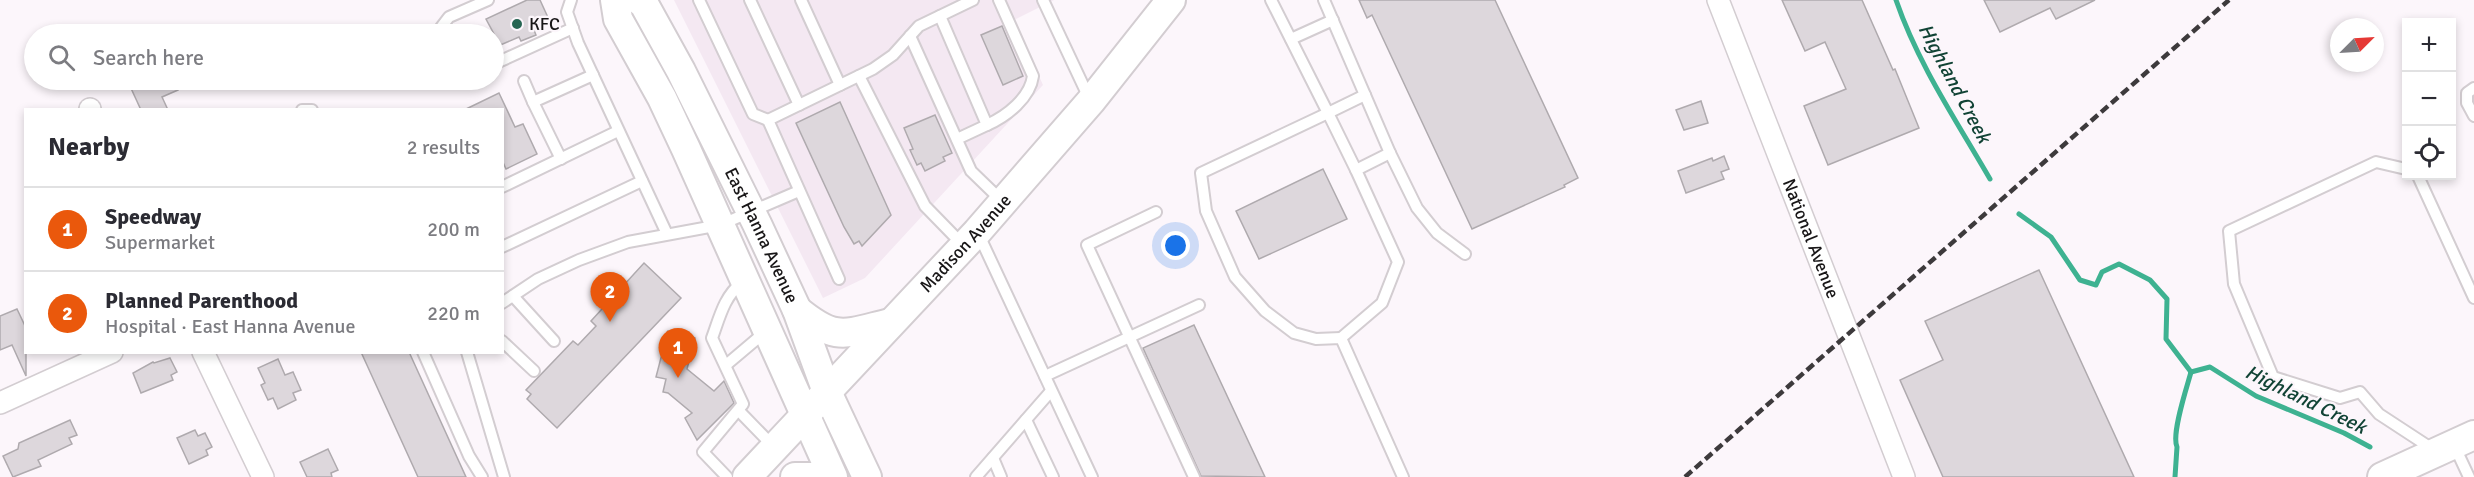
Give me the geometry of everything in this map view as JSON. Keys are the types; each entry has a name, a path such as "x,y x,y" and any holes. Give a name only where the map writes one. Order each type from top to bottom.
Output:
{"main road":[{"name":"East Hanna Avenue","path":"615,0 618,18 662,98 833,477"},
{"name":"East Hanna Avenue","path":"639,0 644,4 681,71 751,212 797,310 827,392 867,477"},
{"name":"Madison Avenue","path":"747,477 971,239 1090,102 1171,0"},
{"path":"797,310 821,329 836,333 846,333 890,323"},
{"path":"2382,477 2455,444"},
{"path":"795,477 812,477"}],"street":[{"name":"National Avenue","path":"1718,0 1904,477"},
{"path":"0,403 108,354"},
{"path":"204,354 263,477"}],"lane":[{"path":"444,24 449,17 488,0"},
{"path":"571,0 567,12 573,28 618,131 667,234"},
{"path":"699,0 753,114 768,120 839,279"},
{"path":"750,0 799,105"},
{"path":"801,0 840,85"},
{"path":"768,120 859,76 893,55 919,26 973,0"},
{"path":"957,139 1003,118 1031,88 1033,76 999,0"},
{"path":"1043,0 1090,102"},
{"path":"1271,0 1291,39 1328,113 1356,170 1398,262 1382,303 1341,338 1316,339 1294,333 1265,311 1235,277 1206,211 1201,173 1328,113 1365,95"},
{"path":"1324,0 1390,153 1417,208 1437,233 1465,254"},
{"path":"940,16 987,125"},
{"path":"1291,39 1333,20"},
{"path":"504,59 573,28"},
{"path":"910,36 971,171 1003,202"},
{"path":"534,102 593,75"},
{"path":"859,76 925,206 971,239 1045,376 1092,477"},
{"path":"524,81 561,159"},
{"path":"2474,88 2467,93 2467,103 2474,116"},
{"path":"504,186 618,131"},
{"path":"1356,170 1390,153"},
{"path":"2402,168 2376,162 2229,231 2234,284 2273,377 2340,398 2360,392 2379,414 2455,444 2469,477"},
{"path":"2420,180 2474,298"},
{"path":"504,246 642,182"},
{"path":"504,302 538,279 579,260 628,242 720,225 799,191"},
{"path":"1156,212 1087,245 1194,477"},
{"path":"727,477 703,452 739,411 743,399 712,338 730,292 745,280"},
{"path":"513,296 554,340"},
{"path":"1045,376 1199,305"},
{"path":"726,365 768,330"},
{"path":"1341,338 1403,477"},
{"path":"504,343 534,371"},
{"path":"424,354 469,456 482,477"},
{"path":"467,354 504,477"},
{"path":"976,477 1052,391"},
{"path":"739,411 775,448"},
{"path":"1026,420 1053,477"},
{"path":"993,458 1001,477"}],"shaded area":[{"path":"674,0 1054,0 1014,20 1043,85 865,278 823,298"}],"building":[{"path":"527,0 540,0 550,22 534,30 536,35 521,41 519,37 504,43 504,24 489,24 486,19"},
{"path":"1359,0 1495,0 1578,178 1564,185 1565,187 1472,229 1372,15 1367,18"},
{"path":"1782,0 1862,0 1893,70 1895,69 1919,128 1828,165 1804,106 1846,89 1825,42 1805,51"},
{"path":"1984,0 2095,0 2056,19 2050,8 2000,32"},
{"path":"1002,26 1023,76 1003,85 981,35"},
{"path":"132,90 178,90 162,97 167,108 140,108"},
{"path":"499,93 515,127 523,124 537,154 506,169 504,164 504,108 468,108"},
{"path":"1701,101 1708,123 1684,130 1676,110"},
{"path":"840,102 891,215 862,246 859,241 854,244 844,227 796,123"},
{"path":"935,115 952,153 943,157 945,161 925,171 921,163 917,165 904,128"},
{"path":"1724,156 1729,169 1721,172 1724,179 1686,193 1678,171 1712,158 1713,161"},
{"path":"1323,169 1347,219 1259,259 1236,211"},
{"path":"644,263 681,298 557,428 527,399 531,394 526,390 573,341 578,345 596,326 591,321"},
{"path":"2039,270 2134,477 1943,477 1900,380 1943,360 1925,321"},
{"path":"17,309 24,324 26,376 12,345 0,350 0,316"},
{"path":"1194,325 1265,477 1201,476 1143,348"},
{"path":"668,331 695,338 687,369 714,391 724,381 734,403 697,440 685,418 692,413 668,393 663,392 666,379 656,377"},
{"path":"362,354 410,354 466,477 418,477"},
{"path":"170,358 177,372 171,375 173,380 141,393 133,373 153,362"},
{"path":"278,359 285,375 293,372 301,390 293,393 296,400 278,409 273,398 268,400 261,385 265,383 258,368"},
{"path":"70,420 77,435 69,438 72,444 38,460 41,466 13,477 3,456 18,449 19,443"},
{"path":"195,430 198,436 205,433 212,447 206,450 208,455 189,464 177,438"},
{"path":"328,449 338,470 331,473 332,477 307,477 300,462"}],"waterway":[{"name":"Highland Creek","path":"1896,0 1926,69 1990,179"},
{"name":"Highland Creek","path":"2019,214 2051,237 2080,280 2096,285 2102,272 2119,264 2150,280 2167,299 2166,339 2191,372"},
{"name":"Highland Creek","path":"2191,372 2210,367 2256,396 2344,433 2370,447"},
{"path":"2175,477 2176,432 2191,372"}],"railway":[{"path":"1685,477 2229,0"}],"place":[{"name":"KFC","path":"517,24"},
{"name":"Planned Parenthood","path":"610,322"},
{"name":"Speedway","path":"678,378"}]}
